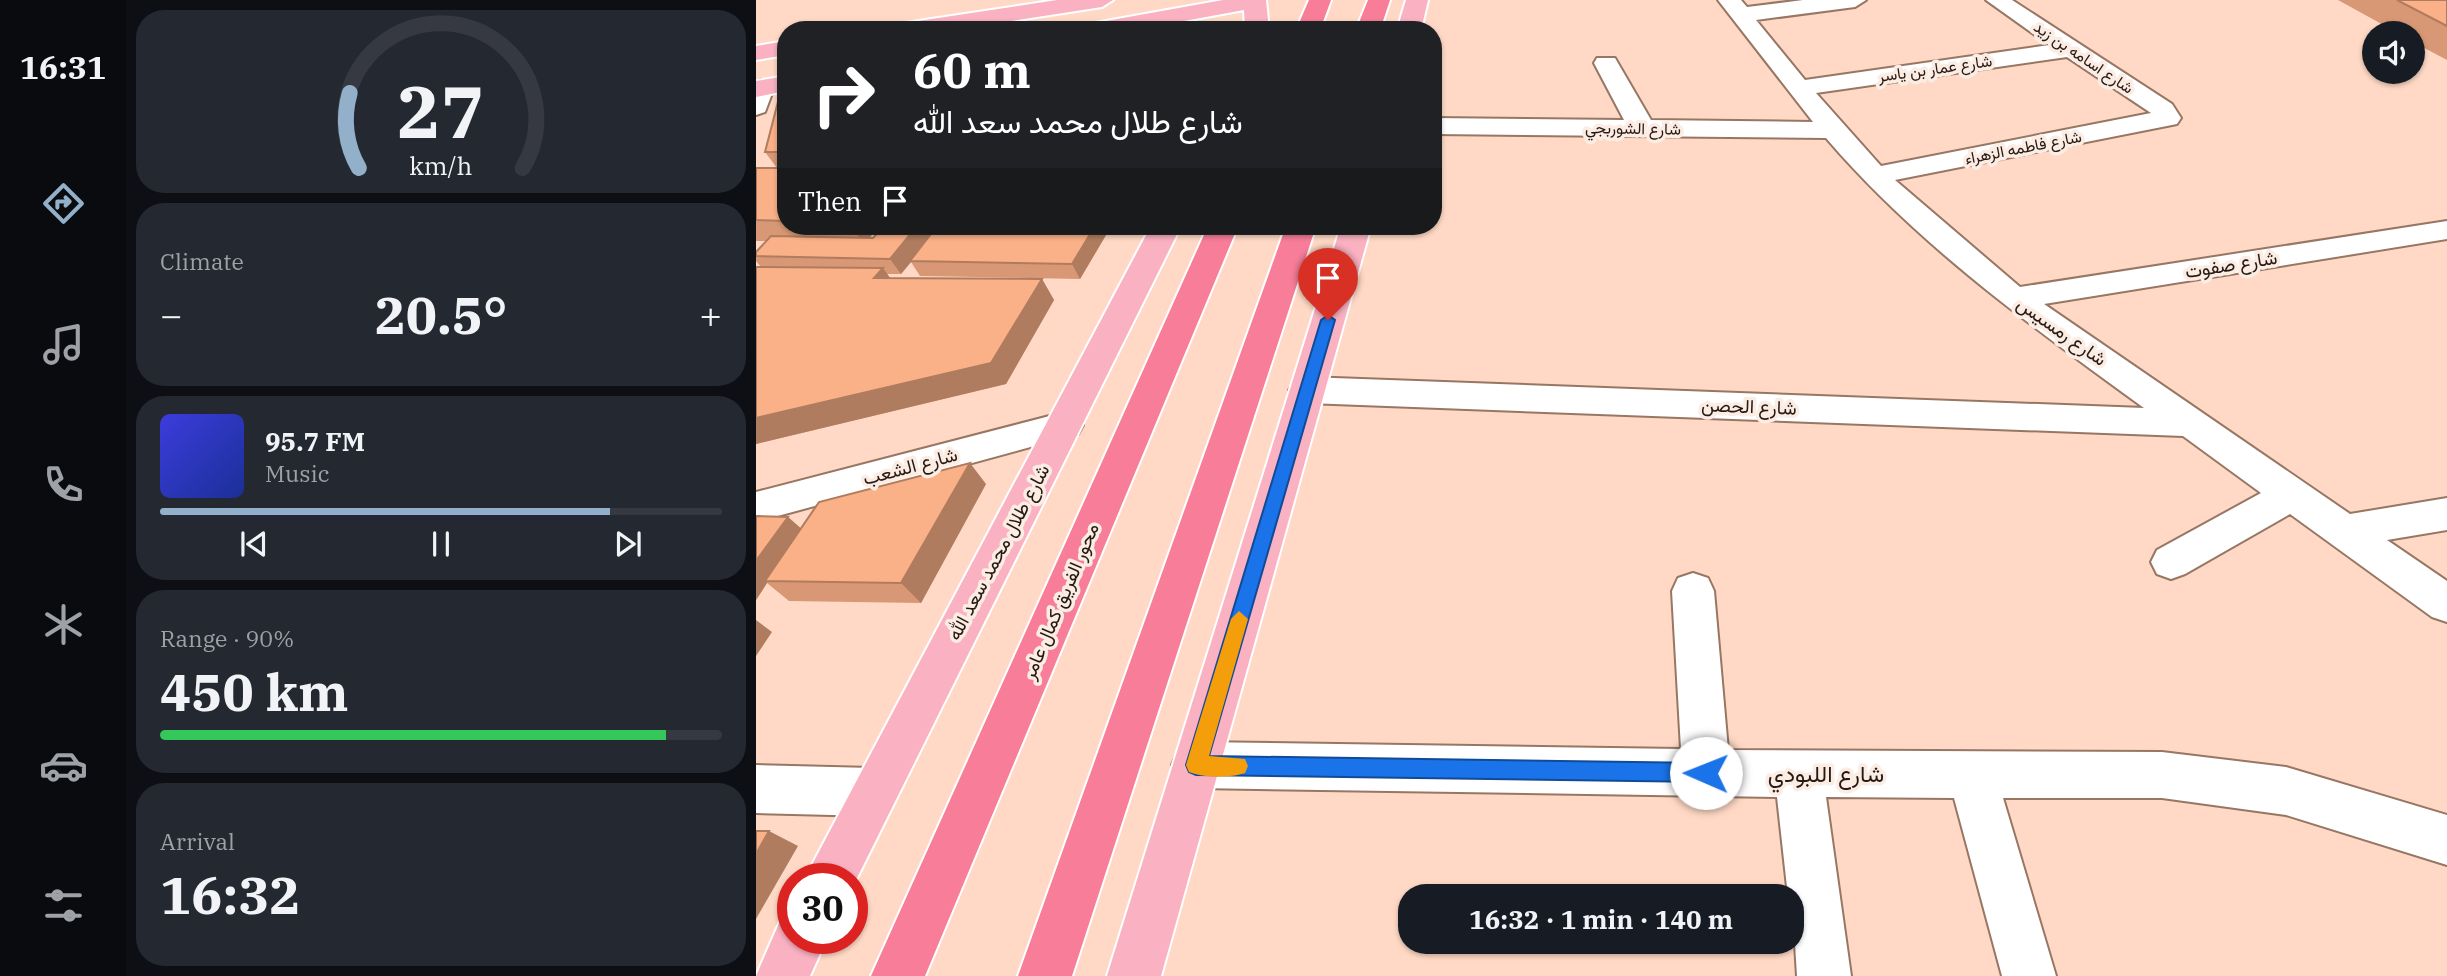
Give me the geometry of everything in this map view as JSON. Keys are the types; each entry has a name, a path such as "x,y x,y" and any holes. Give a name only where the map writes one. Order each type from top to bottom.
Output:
{"highway":[{"path":"1311,21 1320,0"},
{"path":"1371,21 1379,0"},
{"name":"محور الفريق كمال عامر","path":"898,976 1219,235"},
{"path":"1045,976 1298,235"}],"main road":[{"path":"963,21 1102,0"},
{"path":"1411,21 1417,0"},
{"path":"1145,21 1255,1 1256,21"},
{"path":"1011,21 1035,10"},
{"path":"756,53 777,50"},
{"name":"شارع طلال محمد سعد الله","path":"837,863 1161,235"},
{"path":"1134,976 1353,235"},
{"path":"782,976 792,954"}],"street":[{"path":"1735,7 1855,0"},
{"name":"شارع اسامه بن زيد","path":"1997,0 2169,116"},
{"name":"شارع رمسيس","path":"1735,7 1833,130 1875,176 2014,298 2447,604"},
{"name":"شارع عمار بن ياسر","path":"1799,88 2071,49"},
{"path":"1606,64 1642,128"},
{"name":"شارع فاطمه الزهراء","path":"1875,176 2169,116"},
{"name":"شارع الشوربجي","path":"1442,126 1833,130"},
{"name":"شارع صفوت","path":"2014,298 2447,230"},
{"name":"شارع الحصن","path":"1307,390 2191,423"},
{"name":"شارع الشعب","path":"756,506 1065,425"},
{"path":"2171,562 2292,494"},
{"path":"2345,531 2447,514"},
{"path":"1693,591 1706,773"},
{"name":"شارع اللبودي","path":"1196,765 1799,774 2162,775 2286,791 2447,840"},
{"path":"1799,774 1824,976"},
{"path":"1972,774 2029,976"},
{"path":"756,789 872,792"}],"building":[{"path":"2397,0 2447,0 2447,26"},
{"path":"777,106 777,152 765,152"},
{"path":"756,168 777,168 777,221 756,220"},
{"path":"876,235 910,235 890,259 756,256 756,252 771,236 873,238"},
{"path":"930,235 1090,235 1072,264 910,261"},
{"path":"756,267 883,268 874,278 1042,279 991,363 756,418"},
{"path":"970,463 901,583 765,581 819,502"},
{"path":"756,516 788,517 756,561"},
{"path":"756,831 769,831 756,854"}],"slow traffic":[{"path":"1238,766 1196,765 1239,619"}],"route":[{"path":"1328,320 1196,765 1706,773"}]}
